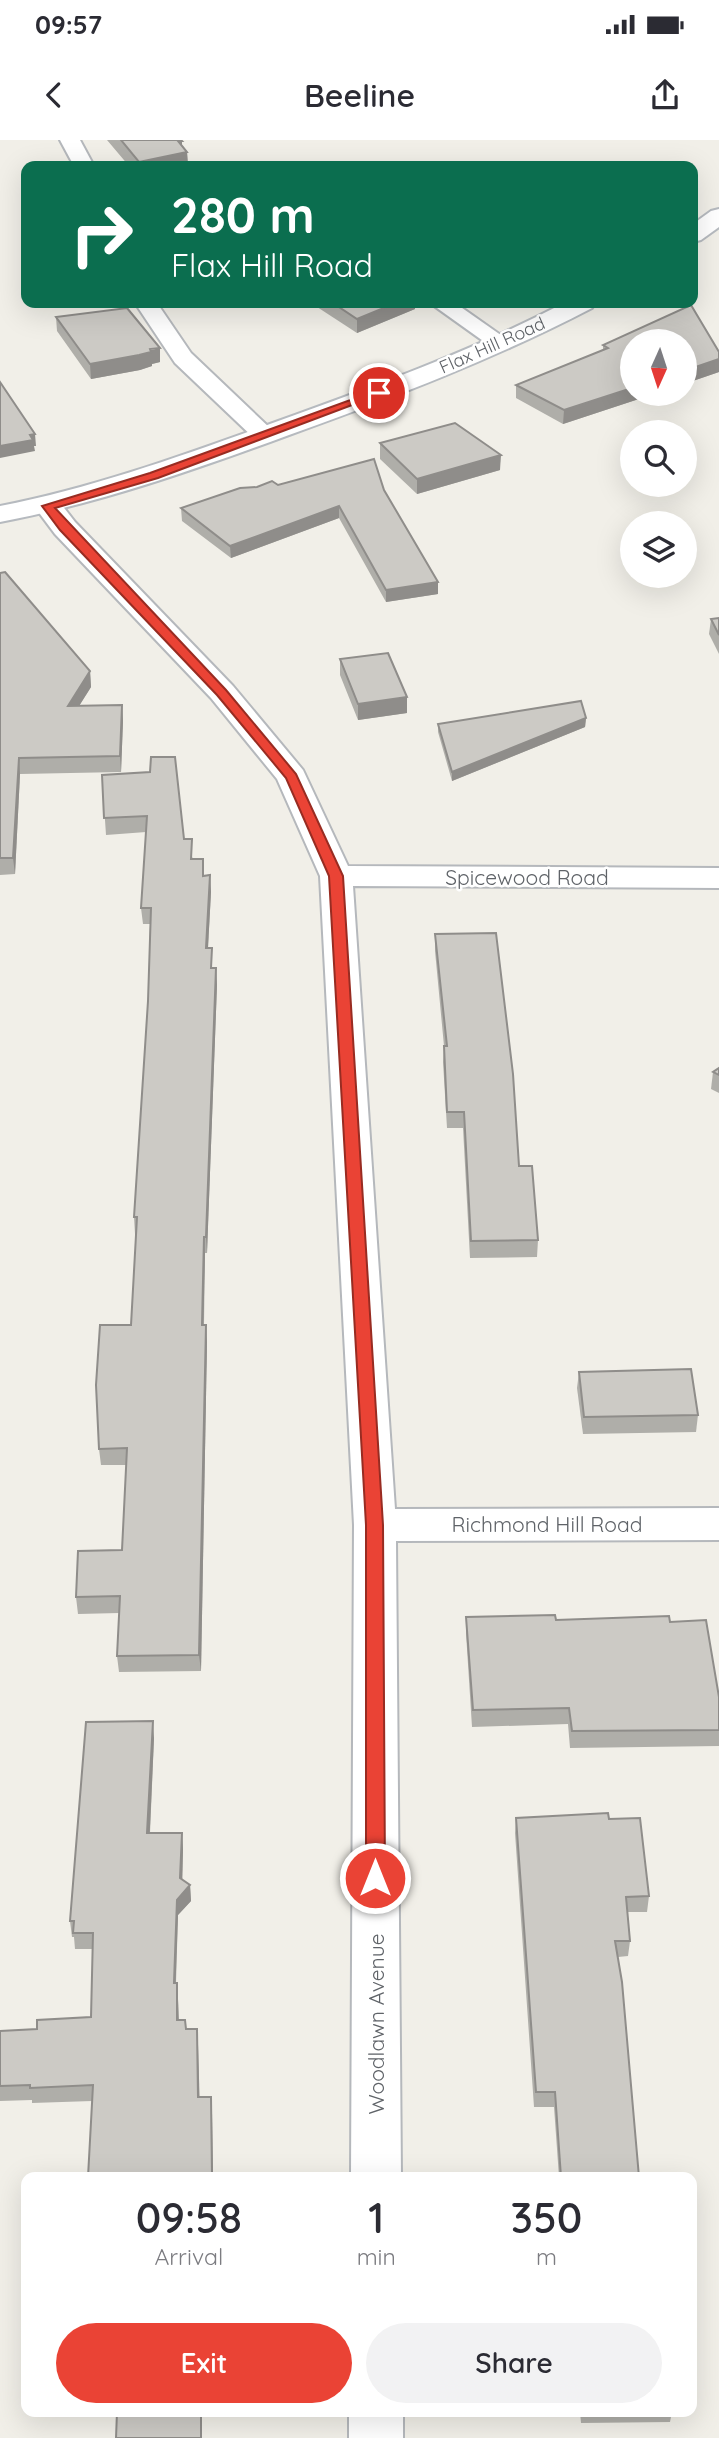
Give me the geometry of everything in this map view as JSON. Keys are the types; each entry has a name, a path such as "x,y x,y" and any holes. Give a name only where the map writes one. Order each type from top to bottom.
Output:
{"street":[{"path":"698,231 719,216"},
{"name":"Flax Hill Road","path":"0,514 48,506 154,475 423,376 501,343 573,308"},
{"name":"Woodlawn Avenue","path":"48,506 74,538 222,692 292,777 336,876 375,1525 376,2172"},
{"name":"Spicewood Road","path":"336,876 719,878"},
{"name":"Richmond Hill Road","path":"375,1525 719,1524"},
{"path":"376,2417 376,2438"}],"lane":[{"path":"70,140 81,161"},
{"path":"149,308 183,359 264,435"},
{"path":"448,308 501,343"}],"building":[{"path":"121,140 181,140 178,141 187,152 144,161 138,161"},
{"path":"127,308 160,348 150,349 151,352 139,355 90,364 56,317"},
{"path":"340,308 384,308 357,319"},
{"path":"684,308 693,308 719,352 719,359 697,367 697,329 638,329"},
{"path":"620,337 620,392 564,410 516,385 608,348 603,345"},
{"path":"0,382 35,434 30,435 33,440 0,446"},
{"path":"455,423 501,455 417,479 380,443"},
{"path":"374,459 384,490 438,582 386,590 339,506 230,546 181,508 240,488 257,487 272,481 278,485"},
{"path":"5,572 90,671 68,706 122,705 120,756 19,758 13,858 0,858 0,573"},
{"path":"719,618 719,635 711,619"},
{"path":"388,653 407,697 358,704 340,659"},
{"path":"581,701 586,718 452,772 438,724"},
{"path":"151,757 175,757 184,839 192,839 191,859 203,859 203,876 210,875 206,948 212,948 211,968 216,968 204,1237 202,1325 206,1325 199,1655 117,1656 120,1596 76,1597 78,1551 122,1550 127,1448 99,1449 96,1385 100,1325 131,1325 137,1217 134,1217 148,1001 151,908 141,908 147,816 104,818 102,775 150,772"},
{"path":"496,933 513,1074 519,1166 532,1166 538,1240 471,1241 464,1112 447,1112 444,1046 447,1046 435,934"},
{"path":"691,1369 698,1415 584,1417 579,1372"},
{"path":"555,1615 556,1620 669,1616 670,1622 706,1620 719,1697 719,1730 572,1731 569,1708 473,1710 466,1617"},
{"path":"153,1721 147,1833 182,1833 180,1878 190,1885 177,1900 174,1983 177,1983 177,2020 185,2020 186,2029 197,2029 198,2097 211,2097 212,2172 88,2172 93,2085 30,2088 30,2085 0,2086 0,2031 37,2029 37,2020 91,2017 93,1933 73,1933 74,1921 70,1921 86,1722"},
{"path":"608,1813 609,1819 640,1818 649,1896 626,1897 630,1941 615,1941 622,1982 639,2172 561,2172 555,2092 536,2092 516,1818"},
{"path":"117,2417 201,2417 201,2438 116,2438"}],"route":[{"path":"375,1878 375,1525 336,876 292,777 222,692 65,528 48,506 154,475 379,393"}]}
